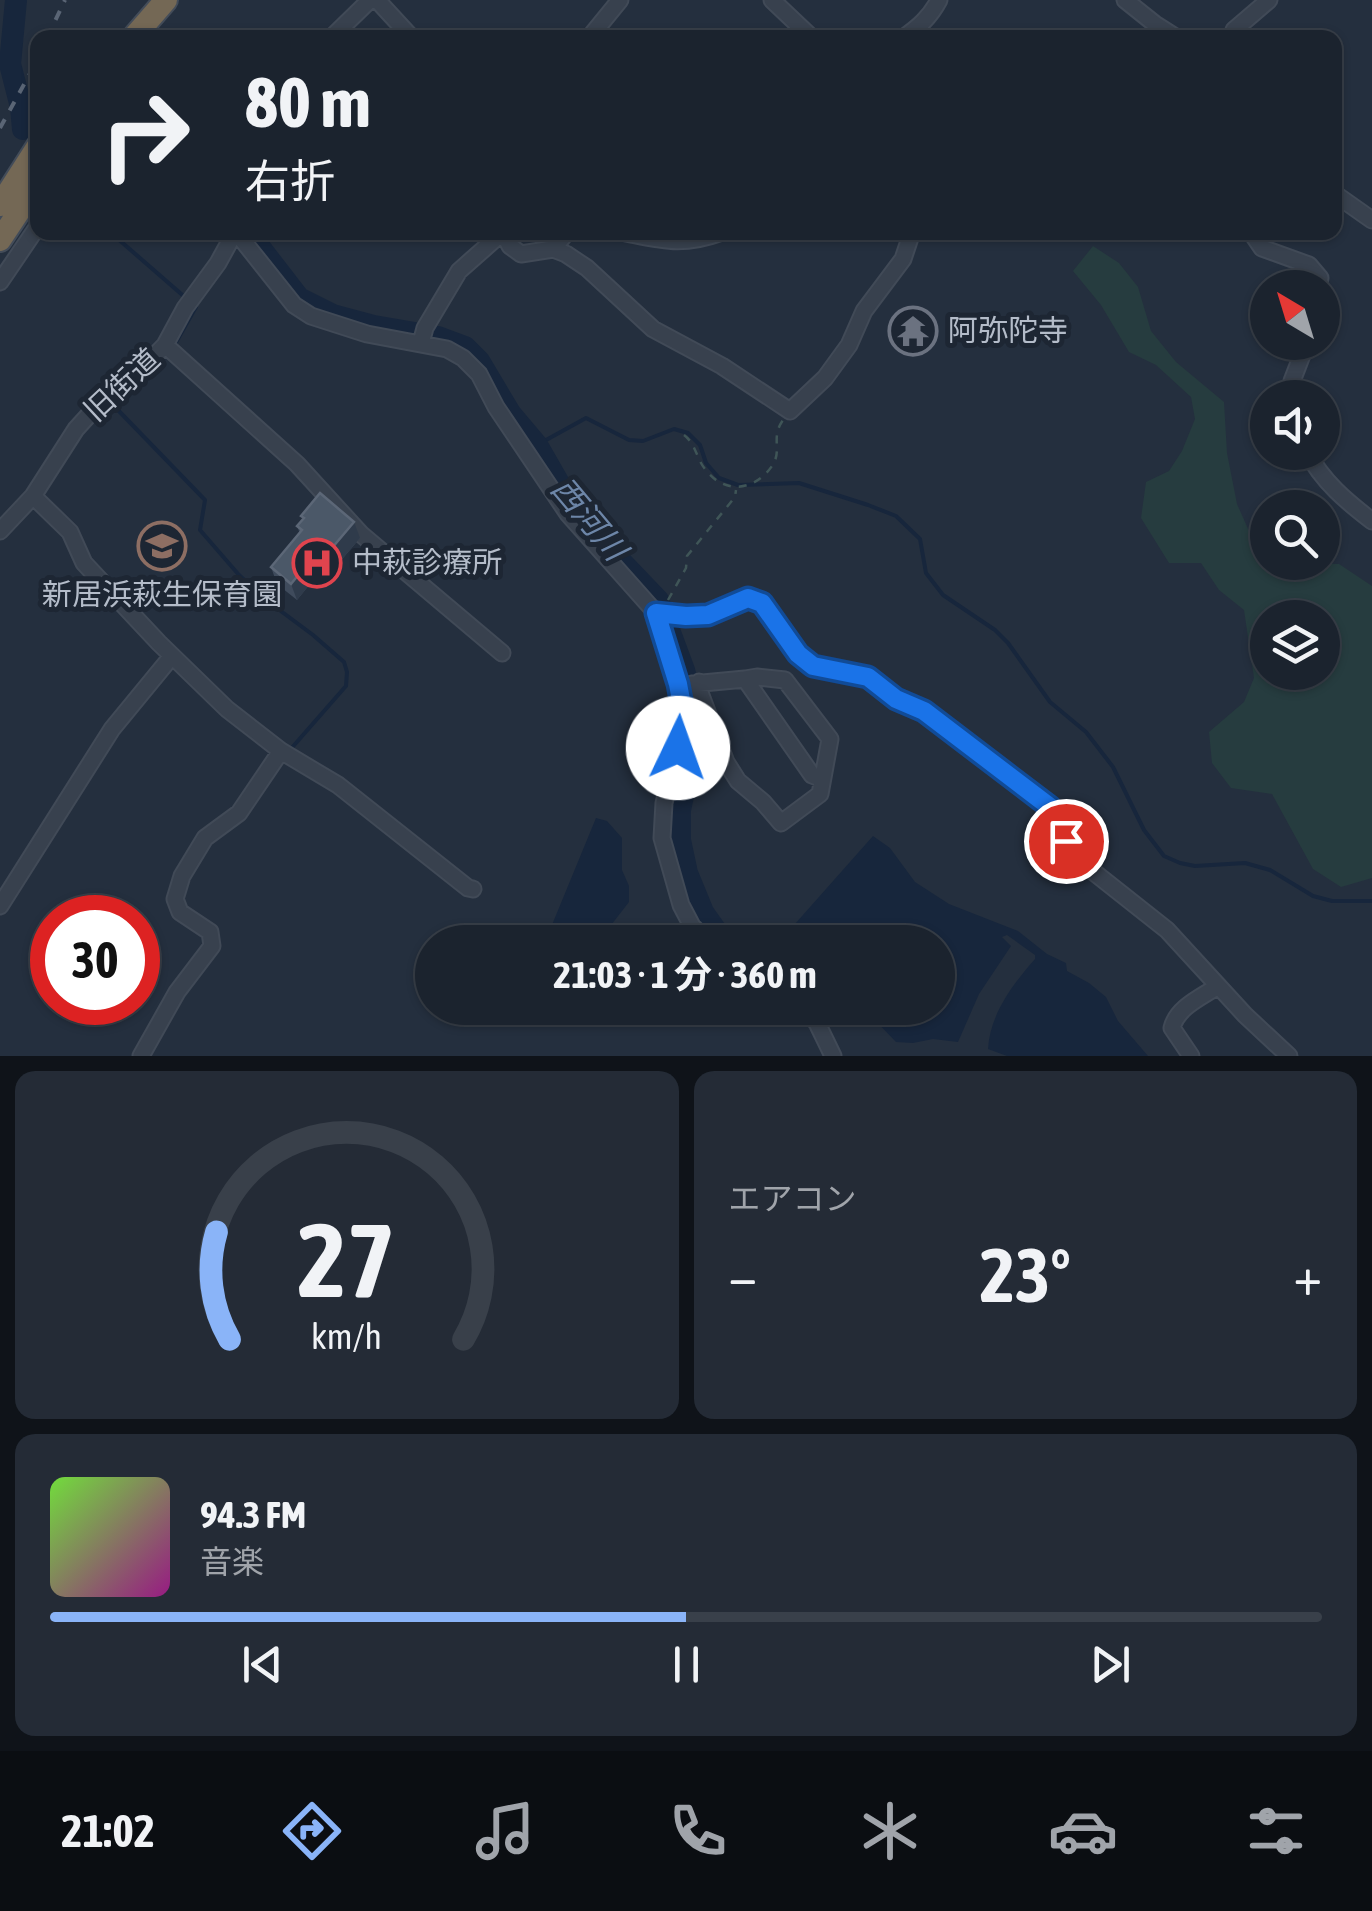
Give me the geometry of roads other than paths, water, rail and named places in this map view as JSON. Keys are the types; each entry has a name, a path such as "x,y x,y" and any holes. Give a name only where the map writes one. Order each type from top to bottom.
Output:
{"highway":[{"path":"141,30 162,6"},
{"path":"153,30 162,6"},
{"path":"0,205 30,158"},
{"path":"0,240 30,195"}],"street":[{"path":"340,30 374,0 404,30"},
{"path":"596,30 620,0"},
{"path":"772,0 804,30"},
{"path":"915,30 940,0"},
{"path":"1124,0 1164,30"},
{"path":"1234,30 1269,0"},
{"path":"1342,199 1372,220"},
{"path":"0,282 30,238"},
{"name":"旧街道","path":"0,531 34,496 76,429 97,406 169,349 190,302 231,240"},
{"path":"242,240 294,306 311,316 367,334 423,336 463,358 478,374 568,514 660,613 688,684 685,721 664,803 662,838 680,905 691,925"},
{"path":"423,336 460,271 495,240"},
{"path":"507,240 521,254 552,249 588,268 653,329 722,366 790,411 826,378 849,345 864,311 903,259 909,240"},
{"path":"552,249 560,240"},
{"path":"667,240 699,240"},
{"path":"1257,240 1262,248 1313,270"},
{"path":"169,349 297,464 361,534 502,653"},
{"path":"1316,470 1372,522"},
{"path":"34,496 70,532 84,563 227,709 285,753 338,785 473,889"},
{"path":"0,506 16,517"},
{"path":"660,613 708,615 748,598 762,603 798,654 813,666 868,677 896,699 924,711 1050,807 1076,858 1167,930 1245,1015 1289,1056"},
{"path":"0,906 112,728 172,656"},
{"path":"757,677 785,680 830,739 820,794 781,823 738,781 726,762 699,690 688,684 757,677"},
{"path":"745,679 812,775 822,779"},
{"path":"141,1056 178,992 212,946 210,932 180,912 176,899 182,876 204,838 239,813 285,753"},
{"path":"1191,1056 1172,1028 1174,1018 1218,986"},
{"path":"818,1025 833,1056"}],"water":[{"path":"596,818 607,821 622,838 622,870 629,886 629,902 611,925 552,925"},
{"path":"873,836 890,848 915,882 949,904 1018,931 1047,954 1066,963 1067,971 1106,997 1118,1021 1148,1056 1007,1056 988,1049 998,1012 1035,959 1035,955 1007,935 1002,937 1011,946 979,994 958,1042 896,1042 880,1025 955,1025 955,925 794,925"}],"waterway":[{"name":"西河川","path":"16,0 10,64 23,129"},
{"path":"119,240 187,299"},
{"name":"西河川","path":"254,240 299,298 333,315 438,337 465,347 537,445 568,499 658,600 684,670 695,714 695,739 680,810 680,840 687,873 712,925"},
{"path":"175,344 194,305"},
{"path":"169,352 115,407 205,500 200,530 239,575 344,662 346,686 289,751"},
{"path":"537,445 586,418 629,440 643,441 674,429 688,433 700,445 706,463 719,478 738,485 799,483 896,516 920,539 926,573 943,595 995,630 1050,702 1086,732 1113,767 1144,830 1164,856 1195,866 1245,863 1270,870 1313,896 1332,901 1372,901"}],"railway":[{"path":"51,30 65,0"},
{"path":"0,128 30,74"}],"place":[{"name":"阿弥陀寺","path":"913,331"},
{"name":"新居浜萩生保育園","path":"162,546"},
{"name":"中萩診療所","path":"317,563"}]}
